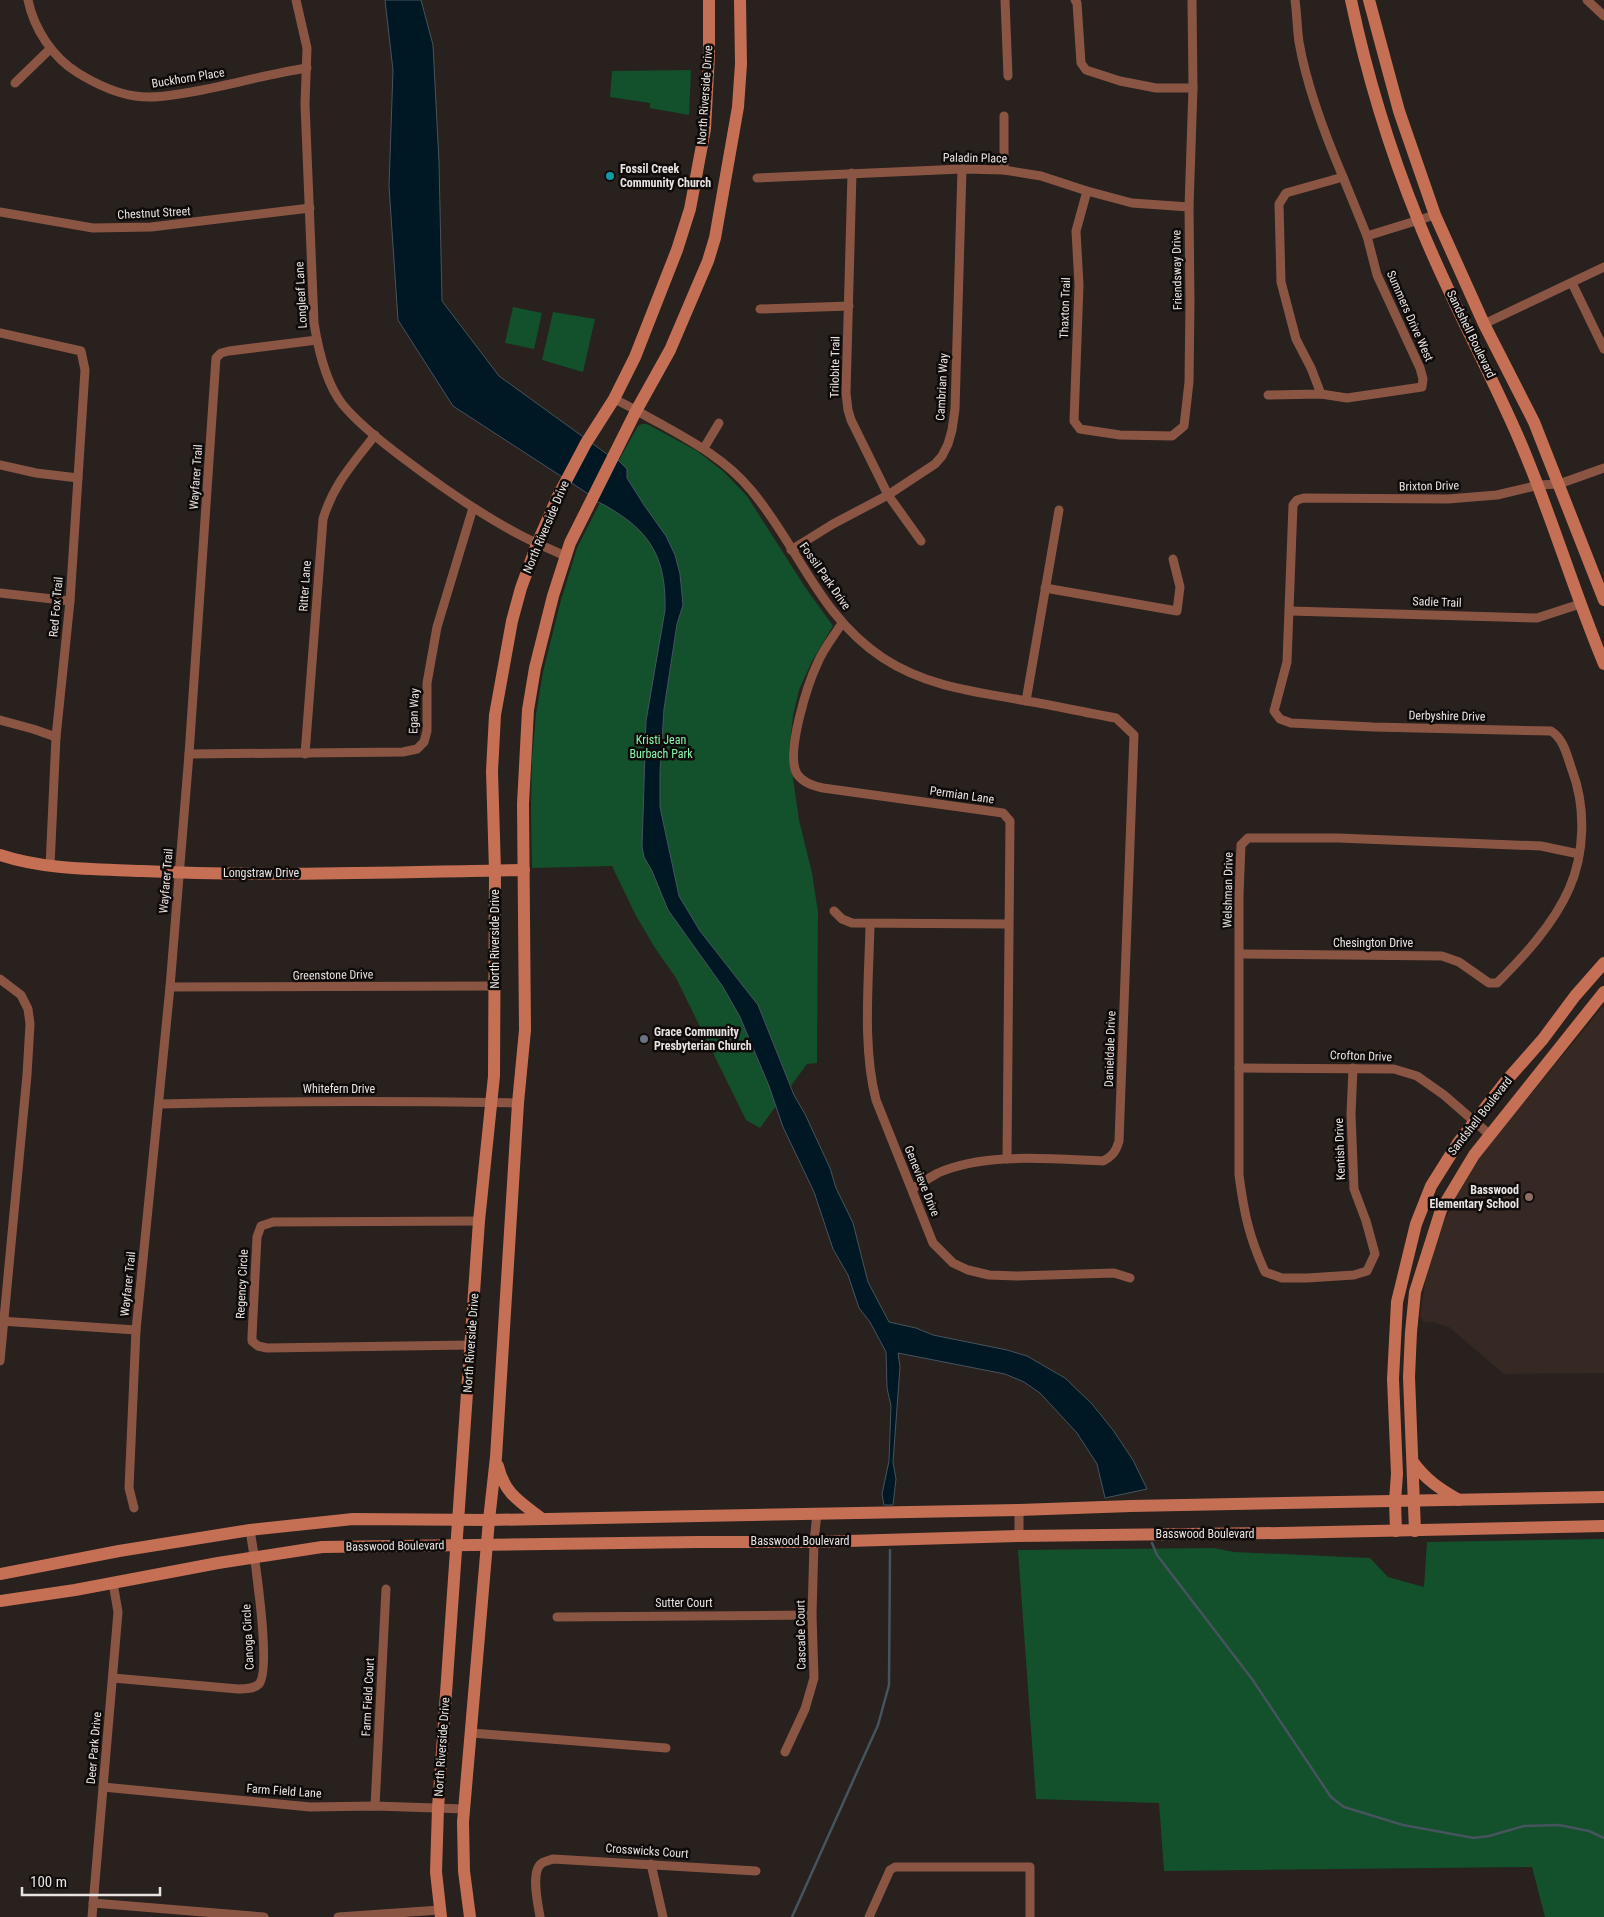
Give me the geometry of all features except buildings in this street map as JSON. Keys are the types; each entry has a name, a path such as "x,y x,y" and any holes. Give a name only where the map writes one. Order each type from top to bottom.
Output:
{"main road":[{"name":"North Riverside Drive","path":"440,1913 436,1872 438,1808 472,1345 479,1221 494,1076 496,986 492,771 495,715 512,621 536,544 558,496 636,357 656,308 690,208 706,121 709,0"},
{"path":"470,1917 464,1872 465,1809 496,1457 518,1103 525,1030 523,804 528,710 535,668 565,556 636,410 670,350 708,261 715,238 738,107 741,64 740,0"},
{"name":"Sandshell Boulevard","path":"1351,0 1377,107 1418,220 1539,485 1580,604 1604,664"},
{"name":"Sandshell Boulevard","path":"1369,0 1399,111 1435,215 1484,324 1522,397 1559,484 1604,600"},
{"name":"Longstraw Drive","path":"0,854 50,866 179,873 524,870"},
{"name":"Sandshell Boulevard","path":"1396,1531 1395,1501 1397,1474 1393,1379 1397,1302 1416,1224 1431,1186 1458,1142 1604,963"},
{"name":"Sandshell Boulevard","path":"1415,1531 1409,1377 1415,1292 1441,1210 1474,1155 1604,992"},
{"path":"496,1457 500,1477 508,1492 541,1518"},
{"path":"1413,1462 1424,1477 1438,1488 1459,1500"},
{"name":"Basswood Boulevard","path":"0,1574 39,1568 119,1551 250,1530 353,1519 489,1520 1604,1497"},
{"name":"Basswood Boulevard","path":"0,1601 74,1590 280,1552 322,1547 814,1542 1019,1536 1415,1531 1604,1526"}],"street":[{"name":"Buckhorn Place","path":"28,0 37,25 56,57 72,70 97,84 134,96 152,97 220,87 275,73 307,68"},
{"name":"Longleaf Lane","path":"296,0 307,48 305,104 314,323 327,375 342,404 375,435 437,484 473,508 536,544 565,556"},
{"path":"1005,0 1008,76"},
{"path":"1075,0 1081,63 1086,70 1120,81 1156,88 1193,88"},
{"name":"Friendsway Drive","path":"1077,426 1080,429 1120,435 1172,436 1184,426 1189,382 1189,207 1193,88 1192,0"},
{"path":"1268,395 1321,394 1311,368 1296,339 1281,282 1279,204 1286,193 1343,177 1331,150 1311,88 1299,42 1296,0"},
{"path":"1588,0 1604,16"},
{"path":"15,83 50,49"},
{"path":"1004,116 1004,170"},
{"name":"Paladin Place","path":"756,178 962,169 1004,170 1041,176 1132,203 1189,207"},
{"name":"Cambrian Way","path":"791,550 833,524 888,495 935,464 942,456 952,430 955,409 962,169"},
{"name":"Trilobite Trail","path":"852,173 846,393 848,410 851,420 888,495 922,541"},
{"name":"Summers Drive West","path":"1321,394 1347,398 1422,387 1423,379 1420,368 1377,275 1368,236 1343,177"},
{"name":"Thaxton Trail","path":"1077,426 1074,422 1079,285 1076,231 1087,191"},
{"name":"Chestnut Street","path":"0,212 93,228 151,227 310,208"},
{"path":"1368,236 1435,215"},
{"path":"1484,324 1604,267"},
{"path":"1572,283 1604,349"},
{"path":"760,309 849,306"},
{"name":"Red Fox Trail","path":"0,333 81,351 84,363 85,376 70,602 56,737 50,866"},
{"name":"Wayfarer Trail","path":"134,1508 129,1488 136,1330 160,1104 170,988 189,754 216,358 220,354 229,351 317,340"},
{"name":"Fossil Park Drive","path":"614,398 704,448 730,467 752,491 822,598 854,636 877,654 914,675 978,693 1116,718 1134,735"},
{"path":"704,448 720,423"},
{"name":"Ritter Lane","path":"305,754 323,519 330,498 341,479 375,435"},
{"path":"0,465 36,474 78,478"},
{"name":"Brixton Drive","path":"1298,500 1304,498 1448,499 1497,495 1539,485 1559,484 1604,468"},
{"name":"Derbyshire Drive","path":"1298,500 1294,505 1287,662 1274,711 1280,719 1292,723 1373,727 1551,731 1559,736 1576,780 1581,804 1583,826 1579,854 1569,889 1552,918 1524,956 1498,983"},
{"name":"Egan Way","path":"189,754 403,752 417,749 424,742 427,731 427,683 437,627 473,508"},
{"path":"1026,701 1059,510"},
{"path":"1046,588 1177,611 1180,586 1173,559"},
{"path":"0,593 70,602"},
{"name":"Sadie Trail","path":"1290,611 1538,618 1580,604"},
{"name":"Permian Lane","path":"842,623 818,660 806,692 796,732 794,754 796,772 806,783 823,788 1003,813 1010,821 1007,1158"},
{"path":"0,720 56,737"},
{"name":"Danieldale Drive","path":"912,1189 939,1173 961,1166 1007,1158 1103,1160 1110,1157 1116,1151 1119,1141 1134,735"},
{"name":"Welshman Drive","path":"1265,1272 1252,1244 1243,1211 1238,1175 1239,895 1241,845 1248,838 1338,838 1532,845 1579,854"},
{"path":"834,910 846,922 870,924 1008,924"},
{"name":"Genevieve Drive","path":"870,924 868,1046 870,1079 876,1100 933,1243 952,1263 968,1270 989,1274 1016,1276 1114,1273 1130,1278"},
{"name":"Chesington Drive","path":"1240,954 1442,956 1460,962 1489,983 1498,983"},
{"path":"0,979 21,995 28,1009 30,1024 27,1075 2,1321 0,1361"},
{"name":"Greenstone Drive","path":"170,988 496,986"},
{"name":"Crofton Drive","path":"1239,1068 1394,1069 1417,1076 1444,1095 1490,1135"},
{"name":"Kentish Drive","path":"1265,1272 1282,1278 1354,1275 1367,1272 1375,1254 1366,1221 1354,1189 1351,1114 1353,1068"},
{"name":"Whitefern Drive","path":"160,1104 279,1101 518,1103"},
{"name":"Regency Circle","path":"472,1345 267,1348 258,1346 252,1341 257,1237 261,1226 273,1222 479,1221"},
{"path":"2,1321 136,1330"},
{"path":"1019,1510 1019,1536"},
{"name":"Cascade Court","path":"785,1752 805,1709 814,1678 812,1615 814,1542 817,1512"},
{"name":"Canoga Circle","path":"113,1678 247,1690 259,1684 263,1678 263,1636 250,1530"},
{"name":"Deer Park Drive","path":"92,1917 118,1612 113,1582"},
{"name":"Farm Field Court","path":"375,1806 386,1589"},
{"name":"Sutter Court","path":"557,1617 812,1615"},
{"path":"471,1733 666,1748"},
{"name":"Farm Field Lane","path":"103,1787 310,1806 465,1809"},
{"name":"Crosswicks Court","path":"540,1917 535,1879 536,1870 542,1862 553,1859 756,1871"},
{"path":"651,1864 663,1917"},
{"path":"869,1917 890,1870 895,1867 1030,1867 1030,1917"},
{"path":"93,1904 264,1917"},
{"path":"338,1917 440,1913"}],"shaded area":[{"name":"Basswood Elementary School","path":"1604,1005 1604,1373 1504,1374 1449,1327 1432,1322 1424,1323 1420,1316 1426,1277 1435,1242 1462,1183 1478,1159"}],"green space":[{"path":"691,70 689,115 650,108 650,103 610,97 612,71"},
{"path":"513,307 542,313 534,349 505,343"},
{"path":"553,312 595,319 583,372 542,360"},
{"name":"Kristi Jean Burbach Park","path":"647,424 697,451 723,471 747,496 805,587 833,626 812,661 799,690 793,716 789,751 799,820 812,873 818,912 817,1063 807,1064 760,1128 746,1120 676,978 635,914 612,866 532,868 532,758 536,714 543,672 561,600 577,548 610,483 620,458 638,426"},
{"path":"1604,1539 1604,1917 1545,1917 1532,1867 1164,1871 1159,1803 1036,1799 1018,1550 1214,1548 1234,1552 1370,1558 1388,1577 1424,1587 1427,1542"}],"water":[{"path":"385,0 421,0 433,45 439,162 442,301 499,376 611,457 612,454 627,469 627,478 666,536 675,555 680,574 683,605 677,624 664,709 660,807 679,896 700,931 758,1005 794,1095 830,1168 836,1188 853,1223 868,1282 889,1322 916,1328 933,1335 1027,1356 1065,1378 1092,1404 1113,1430 1133,1460 1147,1489 1105,1498 1097,1464 1077,1433 1040,1393 1024,1382 1005,1374 898,1353 900,1367 893,1462 896,1479 893,1505 884,1505 882,1494 889,1461 891,1406 887,1388 886,1352 870,1322 859,1308 848,1275 833,1249 814,1192 783,1127 769,1086 740,1017 723,987 668,910 652,871 644,857 642,847 646,721 665,610 661,567 650,544 632,523 609,508 592,500 593,497 453,406 398,320 389,186 393,70"}],"waterway":[{"path":"1152,1543 1157,1555 1252,1679 1331,1797 1344,1807 1403,1825 1474,1838 1489,1836 1524,1826 1559,1825 1589,1831 1604,1838"},
{"path":"792,1917 878,1725 889,1685 890,1550"}],"place":[{"name":"Fossil Creek Community Church","path":"610,176"},
{"name":"Grace Community Presbyterian Church","path":"644,1039"},
{"name":"Basswood Elementary School","path":"1529,1197"}]}
